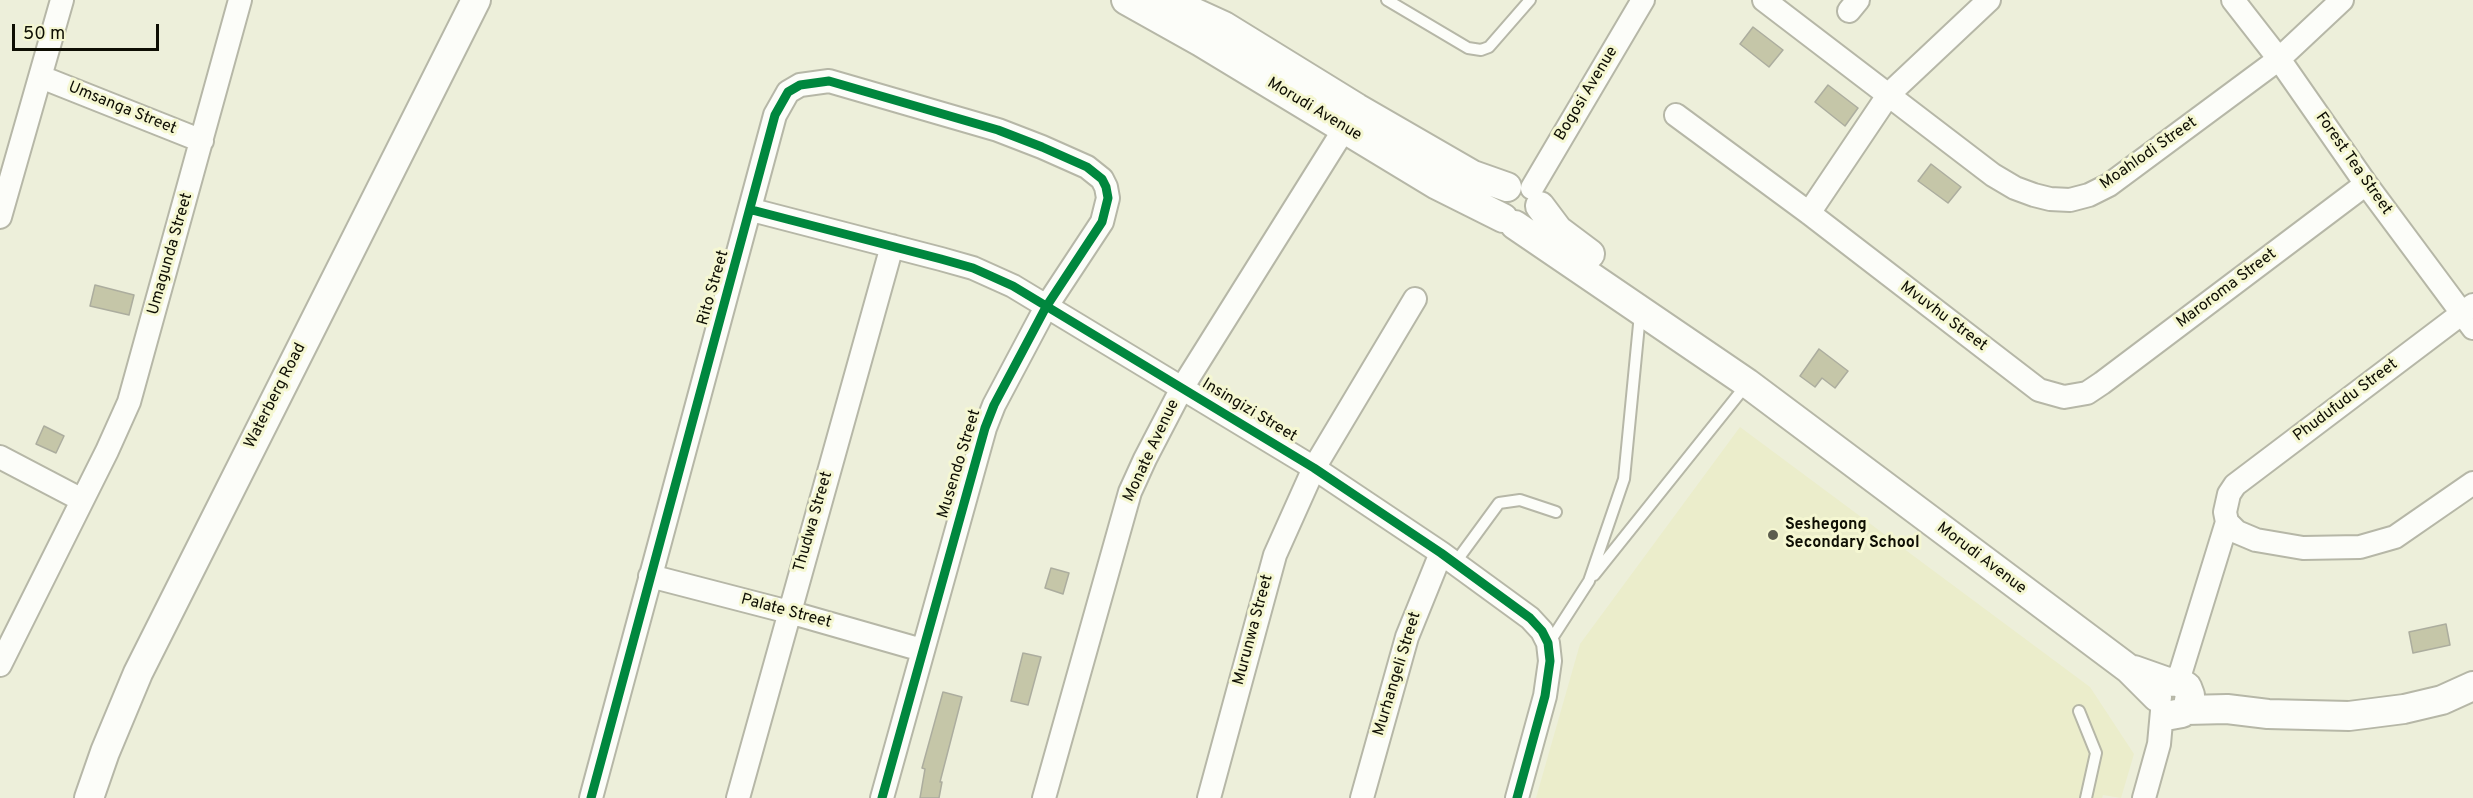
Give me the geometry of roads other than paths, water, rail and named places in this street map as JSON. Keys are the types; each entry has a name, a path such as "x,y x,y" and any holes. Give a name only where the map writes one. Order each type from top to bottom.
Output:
{"street":[{"path":"0,217 62,0"},
{"name":"Umagunda Street","path":"0,665 107,451 129,402 240,0"},
{"name":"Waterberg Road","path":"89,798 105,752 143,663 477,0"},
{"name":"Morudi Avenue","path":"1126,0 1201,42 1351,119 1473,175 1526,194 1566,237 1643,293 1747,383"},
{"name":"Morudi Avenue","path":"1167,0 1224,26 1437,185 1509,222 1747,383 2129,669 2174,698 2268,714 2349,716 2442,700 2473,686"},
{"name":"Bogosi Avenue","path":"1526,194 1643,0"},
{"name":"Moahlodi Street","path":"1764,0 1993,175 2015,188 2050,199 2070,200 2089,195 2109,185 2279,59 2342,0"},
{"path":"1809,213 1889,94 1989,0"},
{"name":"Forest Tea Street","path":"2233,0 2279,59 2366,184 2469,316"},
{"name":"Umsanga Street","path":"41,77 202,141"},
{"name":"Rito Street","path":"591,798 752,210 775,115 788,92 800,85 829,81 998,130 1087,167"},
{"name":"Mvuvhu Street","path":"1676,115 1809,213 2039,390 2064,397 2087,393"},
{"name":"Monate Avenue","path":"1044,798 1130,492 1182,388 1351,119"},
{"name":"Musendo Street","path":"882,798 985,428 994,405 1046,308 1102,222 1108,198 1106,187 1102,179 1087,167"},
{"name":"Maroroma Street","path":"2087,393 2366,184"},
{"path":"1502,192 1526,194 1535,218 1529,222 1509,222 1498,205 1502,192"},
{"name":"Insingizi Street","path":"752,210 973,268 1013,286 1314,468 1448,558 1530,618 1542,631 1548,643"},
{"name":"Thudwa Street","path":"738,798 892,246"},
{"name":"Murunwa Street","path":"1209,798 1275,555 1314,468 1415,299"},
{"name":"Phudufudu Street","path":"2144,798 2235,485 2469,316"},
{"path":"0,457 82,500"},
{"path":"2226,512 2237,531 2256,540 2303,549 2360,548 2395,537 2473,483"},
{"name":"Murhangeli Street","path":"1362,798 1407,637 1448,558"},
{"name":"Palate Street","path":"650,576 922,650"},
{"path":"1517,798 1545,696 1550,661 1548,643"}],"lane":[{"path":"1387,0 1468,48 1481,50 1489,47 1530,0"},
{"path":"1590,581 1624,478 1640,311"},
{"path":"1548,643 1590,581 1747,383"},
{"path":"1448,558 1498,503 1520,500 1556,512"},
{"path":"2079,711 2096,753 2086,798"}],"place":[{"name":"Seshegong Secondary School","path":"1773,535"}]}
